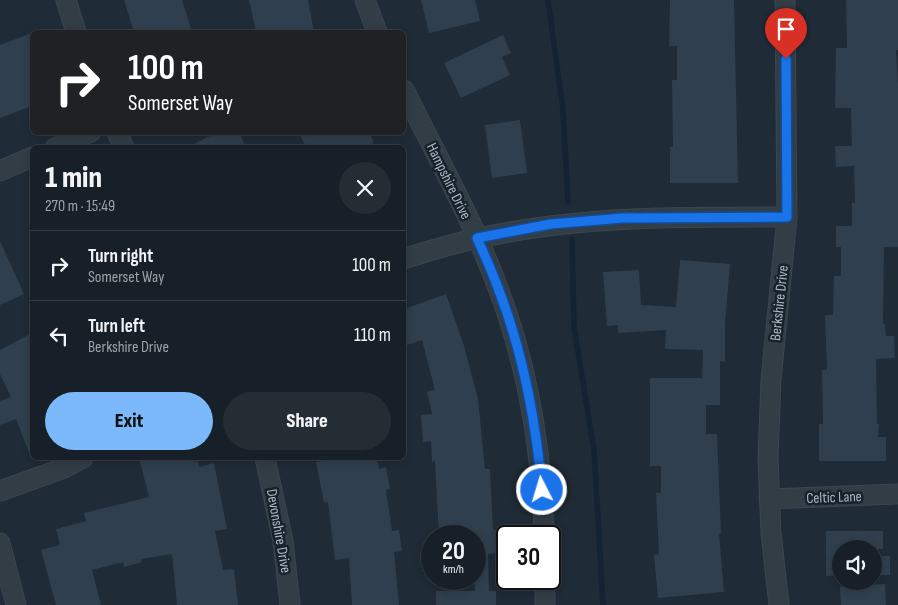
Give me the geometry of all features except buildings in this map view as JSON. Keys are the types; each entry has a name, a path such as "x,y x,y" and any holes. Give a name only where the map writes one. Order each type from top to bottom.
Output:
{"street":[{"path":"66,0 75,30"},
{"path":"365,0 376,30"},
{"name":"Berkshire Drive","path":"779,605 769,499 768,459 771,380 787,217 785,0"},
{"name":"Hampshire Drive","path":"406,94 477,238 498,288 522,370 540,460 543,525"},
{"path":"62,145 84,135"},
{"path":"0,171 30,158"},
{"path":"406,258 477,238 551,224 623,218 787,217"},
{"path":"0,491 64,468 79,460"},
{"name":"Devonshire Drive","path":"265,460 283,541 290,605"},
{"name":"Celtic Lane","path":"769,499 898,494"},
{"path":"0,543 16,605"},
{"path":"544,605 545,590"}],"waterway":[{"path":"548,0 563,110 568,202"},
{"path":"572,239 574,327 594,450 603,605"}],"route":[{"path":"542,490 540,460 531,409 511,326 498,288 477,238 551,224 623,218 787,217 786,59"}]}
